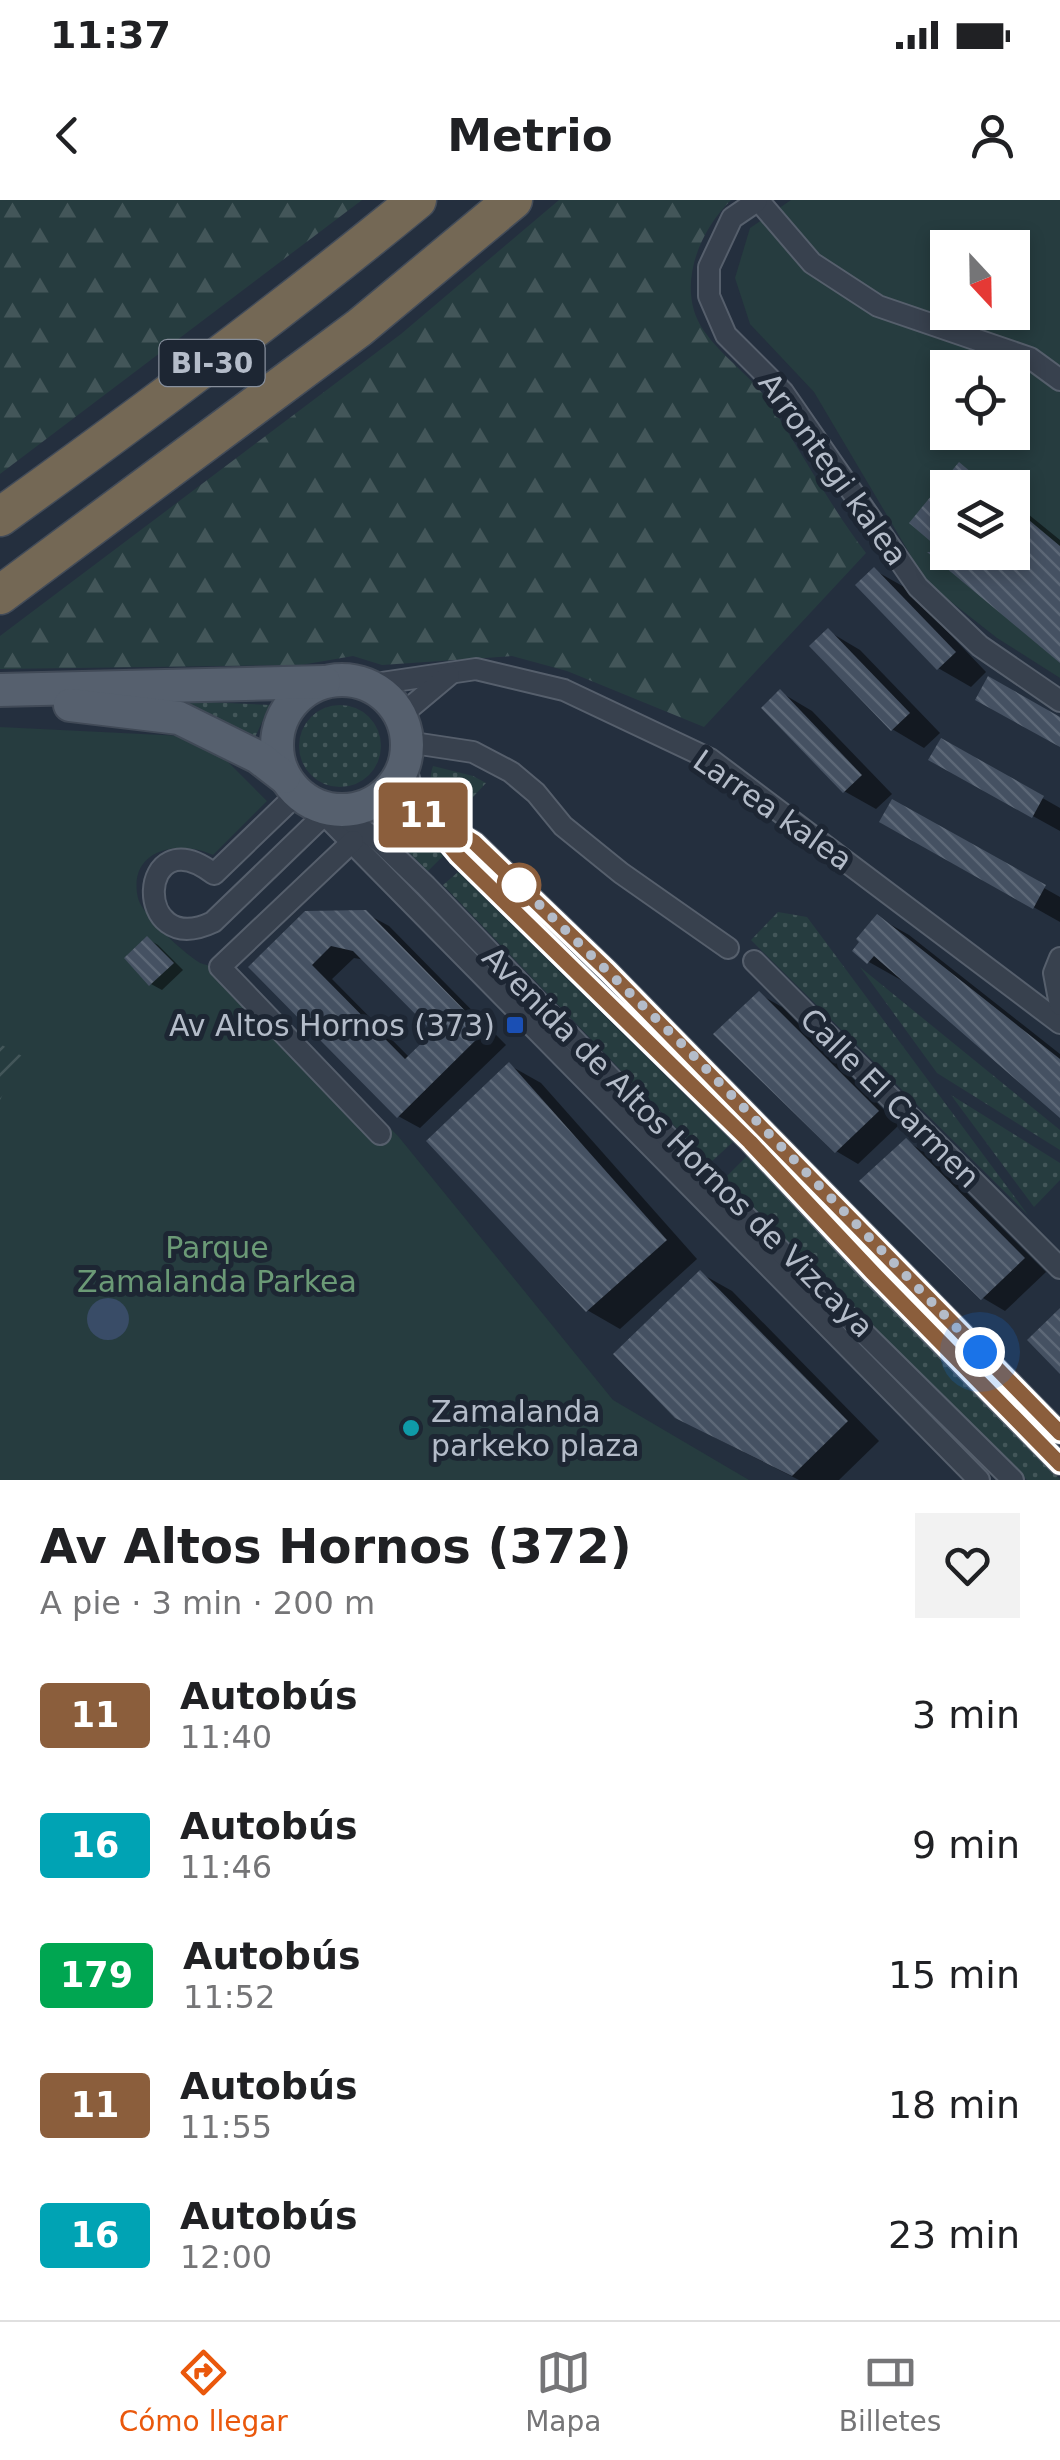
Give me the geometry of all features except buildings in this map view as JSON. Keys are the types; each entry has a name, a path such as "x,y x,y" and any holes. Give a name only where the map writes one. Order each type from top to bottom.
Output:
{"highway":[{"name":"BI-30","path":"0,517 240,342 418,200"},
{"name":"BI-30","path":"0,595 359,328 512,200"}],"main road":[{"path":"346,680 368,685 387,698 404,740 395,784 379,799 359,808 312,800 258,757 179,718 0,694 346,680"},
{"path":"312,800 277,758 276,738 291,703 324,682"}],"street":[{"name":"Arrontegi kalea","path":"1060,380 1030,358 878,306 812,263 758,200 732,218 709,267 709,296 726,335 783,392 918,587 980,646 1060,701"},
{"name":"Larrea kalea","path":"368,685 476,670 564,690 710,760 1060,1023"},
{"path":"451,674 404,740 472,752 511,772 536,792 563,826 621,873 728,948"},
{"name":"Avenida de Altos Hornos de Vizcaya","path":"404,740 417,807 458,856 750,1142 1060,1464"},
{"path":"312,800 213,922 198,929 182,930 154,904 151,894 159,871 172,862 188,861 214,874 312,800"},
{"path":"312,800 979,1480"},
{"name":"Avenida de Altos Hornos de Vizcaya","path":"312,800 380,842 426,886 710,1181 1013,1480"},
{"path":"417,807 474,842 608,971 1060,1433"},
{"path":"353,841 220,967 380,1134"},
{"path":"1060,958 1054,973 1060,1005"},
{"name":"Calle El Carmen","path":"754,961 1060,1268"}],"green space":[{"path":"0,200 362,200 0,474"},
{"path":"559,200 731,200 709,228 694,262 691,298 695,315 712,341 771,405 866,553 704,727 567,671 512,656 382,665 353,656 301,665 0,669 0,636 401,334"},
{"path":"791,200 1060,200 1060,678 997,638 927,583 814,392 750,324 735,278 750,228"},
{"path":"53,695 270,705 255,737 186,710"},
{"path":"340,705 356,708 369,717 378,730 378,762 369,775 356,784 340,787 324,784 311,775 302,762 299,746 302,730 311,717 324,708"},
{"name":"Parque Zamalanda Parkea","path":"0,727 183,736 227,761 267,801 213,855 185,848 159,852 148,859 140,868 137,881 138,898 147,914 197,961 228,967 398,1136 613,1400 749,1480 0,1480"},
{"path":"433,766 486,783 460,811 435,794 431,782"},
{"path":"400,808 443,856 428,871 378,823"},
{"path":"458,872 733,1142 710,1163 443,885"},
{"path":"778,912 807,917 1028,1215 751,940"},
{"path":"860,967 1060,1130 1060,1150 937,1073"},
{"path":"0,1044 22,1056 0,1100"},
{"path":"951,1095 1060,1163 1060,1180 1034,1207"},
{"path":"747,1156 1060,1480 1027,1480 723,1180"}],"water":[{"path":"108,1298 123,1304 129,1319 123,1334 108,1340 93,1334 87,1319 93,1304"}],"bus line":[{"name":"11","path":"1060,1433 608,971 474,842 417,807 458,856 750,1142 1060,1464"}],"place":[{"name":"Av Altos Hornos (373)","path":"515,1025"},
{"name":"Zamalanda parkeko plaza","path":"411,1428"}],"route":[{"path":"519,885 510,876 684,1046 980,1352"}]}
